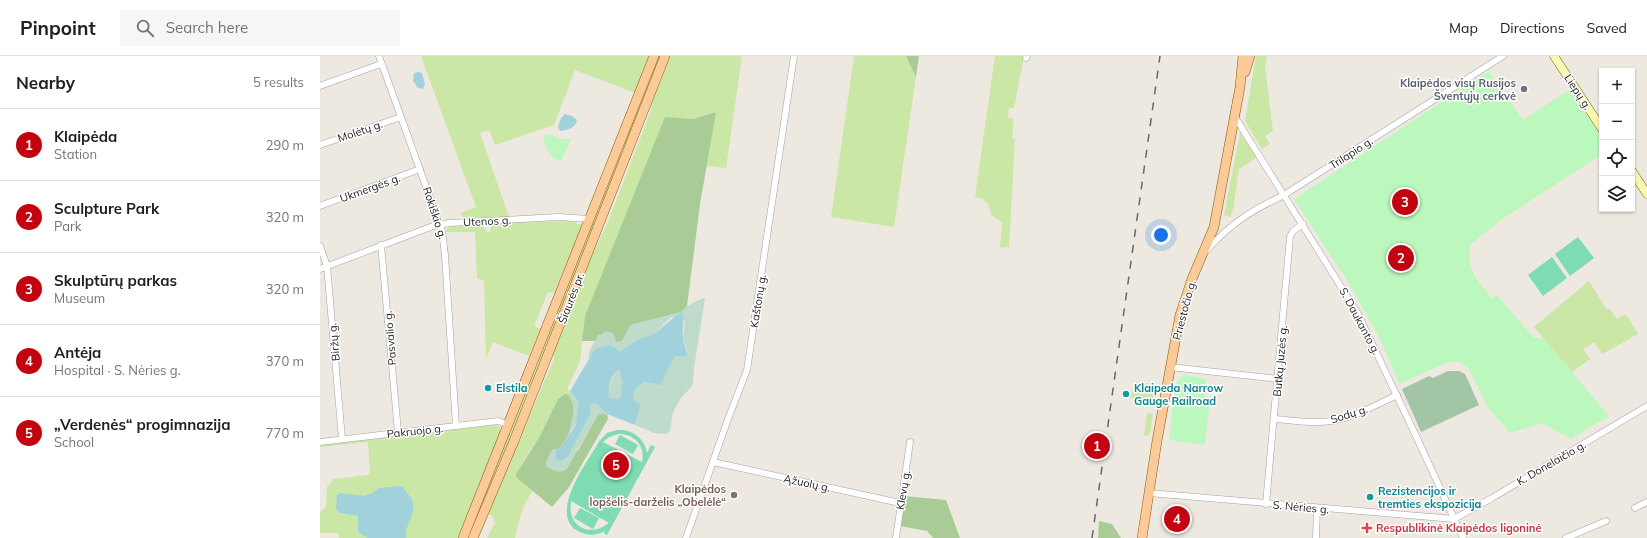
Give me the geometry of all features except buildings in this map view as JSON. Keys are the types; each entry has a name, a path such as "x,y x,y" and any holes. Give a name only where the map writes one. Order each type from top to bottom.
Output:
{"main road":[{"name":"Šiaurės pr.","path":"463,538 654,56"},
{"name":"Šiaurės pr.","path":"473,538 666,56"},
{"name":"Priestočio g.","path":"1142,538 1170,367 1184,302 1211,236 1218,210 1240,87 1243,56"},
{"name":"Priestočio g.","path":"1240,87 1250,56"},
{"name":"Liepų g.","path":"1554,56 1599,124"},
{"path":"616,153 622,151 626,157"},
{"path":"1635,176 1647,194"},
{"path":"483,487 484,490 492,492"}],"street":[{"name":"Rokiškio g.","path":"379,56 440,225 446,255 456,426"},
{"name":"Kaštonų g.","path":"686,538 747,370 794,56"},
{"name":"Trilapio g.","path":"1203,255 1234,222 1284,195 1503,56"},
{"path":"320,86 381,64"},
{"name":"S. Daukanto g.","path":"1234,116 1358,314 1463,538"},
{"name":"Molėtų g.","path":"320,145 401,117"},
{"name":"Ukmergės g.","path":"320,206 420,169"},
{"name":"Utenos g.","path":"320,268 440,225 558,217 590,220"},
{"name":"Butkų Juzės g.","path":"1266,504 1279,379 1290,237 1293,232 1303,224"},
{"name":"Pasvalio g.","path":"381,245 398,432"},
{"name":"Biržų g.","path":"320,246 327,266 342,439"},
{"path":"1170,367 1279,379"},
{"name":"Sodų g.","path":"1275,419 1319,422 1339,419 1360,413 1397,395"},
{"name":"K. Donelaičio g.","path":"1454,519 1534,474 1647,406"},
{"name":"Pakruojo g.","path":"320,442 498,421 509,425"},
{"name":"Klevų g.","path":"896,538 910,442"},
{"name":"Ąžuolų g.","path":"714,462 900,503"},
{"name":"S. Nėries g.","path":"1149,493 1454,519"},
{"path":"1635,508 1647,502"},
{"path":"1316,538 1317,508"},
{"path":"1566,538 1606,521"}],"green space":[{"path":"421,56 650,56 635,93 575,70 554,125 495,145 489,130 480,133 509,217 463,219 461,213 476,207"},
{"path":"658,56 662,56 627,148 622,146"},
{"path":"669,56 742,56 726,168 706,166 716,112 693,119 665,118 585,316 580,361 567,389 570,391 569,395 565,394 558,399 540,436 524,459 516,477 533,491 524,508 515,538 487,538 495,523 493,517 487,513 554,359 553,354 590,259 608,222 650,113 654,96"},
{"path":"854,56 906,56 916,77 894,227 831,217"},
{"path":"906,56 919,56 916,77"},
{"path":"995,56 1024,56 1014,108 1009,108 1008,118 1014,119 1012,138 1015,139 1009,247 1000,248 1002,222 991,215 988,204 983,199 975,197"},
{"path":"1256,56 1267,56 1265,66 1273,131 1265,136 1270,144 1262,149 1245,121"},
{"path":"1489,71 1523,120 1569,90 1599,133 1599,156 1501,220 1470,245 1470,263 1477,280 1493,299 1497,295 1533,337 1544,339 1609,416 1571,439 1542,423 1510,433 1488,408 1469,369 1460,362 1447,362 1400,384 1378,335 1350,285 1294,199"},
{"path":"716,112 700,204 687,306 682,312 631,325 622,341 616,343 613,337 599,335 595,341 582,341 585,316 665,117 693,119"},
{"path":"1240,133 1257,157 1239,169 1233,210 1230,217 1224,215"},
{"path":"550,134 559,139 571,139 561,161 553,157 547,148 543,136"},
{"path":"619,154 622,155 537,374 488,489 487,485 540,357"},
{"path":"573,221 577,224 581,224 582,227 554,293 548,292 534,326 540,329 529,356 493,342 486,359 484,280 477,279 475,232 446,232 447,228 455,225 482,224 487,232 490,233 491,225 496,223"},
{"path":"1578,237 1594,258 1570,276 1555,254"},
{"path":"1552,257 1567,278 1543,296 1528,275"},
{"path":"1589,281 1606,309 1609,308 1617,319 1626,314 1638,334 1602,354 1594,342 1583,349 1590,359 1572,372 1534,327"},
{"path":"703,298 705,299 692,386 681,398 673,412 670,431 666,434 654,433 635,425 640,404 634,400 634,391 644,382 655,384 667,372 667,366 676,356 684,357 687,350 683,338 685,320 671,317 654,334 646,339 636,340 625,349 588,358 592,346 596,339 606,331 613,333 617,343 622,341 631,325 682,312 687,306"},
{"path":"617,369 620,370 623,383 620,398 614,400 609,398 609,390"},
{"path":"1448,371 1459,371 1465,374 1479,405 1421,432 1402,389 1429,376 1433,378"},
{"path":"1184,375 1206,379 1205,397 1210,398 1205,445 1169,440 1175,388 1177,381"},
{"path":"1135,382 1158,385 1156,402 1130,398"},
{"path":"570,391 579,402 578,421 569,434 573,409 569,395"},
{"path":"565,394 569,395 573,403 574,411 569,434 560,448 552,450 578,451 597,416 599,414 607,414 608,419 569,487 552,507 516,477 516,474 540,436 558,399"},
{"path":"593,403 597,404 607,414 599,414 597,416 567,469 556,471 546,466 546,461 552,450 556,449 555,452 568,456 591,413 590,406"},
{"path":"1147,413 1153,414 1150,433 1148,436 1144,435"},
{"path":"495,425 499,426 501,432 459,538 339,538 338,533 320,533 320,512 326,507 327,487 334,479 368,475 370,472 368,442 320,447 320,445"},
{"path":"622,430 636,435 640,438 647,453 651,445 655,447 607,535 604,533 605,531 598,534 587,534 576,530 569,521 567,511 569,498 580,472 600,440 607,433","holes":["624,434 634,438 638,442 642,451 642,462 603,442 609,437","571,501 609,523 594,530 581,528 576,524 571,511"]},
{"path":"620,435 638,445 633,454 615,444"},
{"path":"904,496 946,500 960,538 933,538 927,531 900,526"},
{"path":"580,508 599,518 593,529 574,518"},
{"path":"1099,521 1112,524 1121,538 1098,538"}],"water":[{"path":"414,73 422,73 425,84 423,89 418,88 413,81"},
{"path":"565,114 572,116 577,120 575,125 571,128 560,131 558,127 561,118"},
{"path":"682,312 684,322 683,340 687,355 684,357 676,356 673,359 661,385 644,382 636,389 634,400 640,404 640,407 635,425 607,414 597,404 593,403 590,406 591,413 568,456 561,461 556,460 556,449 560,448 576,425 579,402 570,391 595,349 611,346 617,348 619,351 637,340 655,333","holes":["619,369 623,383 621,396 618,399 609,398 610,382"]},
{"path":"403,487 413,503 413,512 407,529 406,538 368,538 358,532 358,516 340,513 336,509 337,495 341,493 364,496 379,488"}],"railway":[{"path":"1092,538 1160,56"}],"place":[{"name":"Klaipėdos visų Rusijos Šventųjų cerkvė","path":"1524,89"},
{"name":"Skulptūrų parkas","path":"1405,202"},
{"name":"Sculpture Park","path":"1401,258"},
{"name":"Elstila","path":"488,388"},
{"name":"Klaipeda Narrow Gauge Railroad","path":"1126,394"},
{"name":"Klaipėda","path":"1097,446"},
{"name":"„Verdenės“ progimnazija","path":"616,465"},
{"name":"Klaipėdos lopšelis-darželis „Obelėlė“","path":"734,495"},
{"name":"Rezistencijos ir tremties ekspozicija","path":"1370,497"},
{"name":"Antėja","path":"1177,519"},
{"name":"Respublikinė Klaipėdos ligoninė","path":"1367,528"}]}
